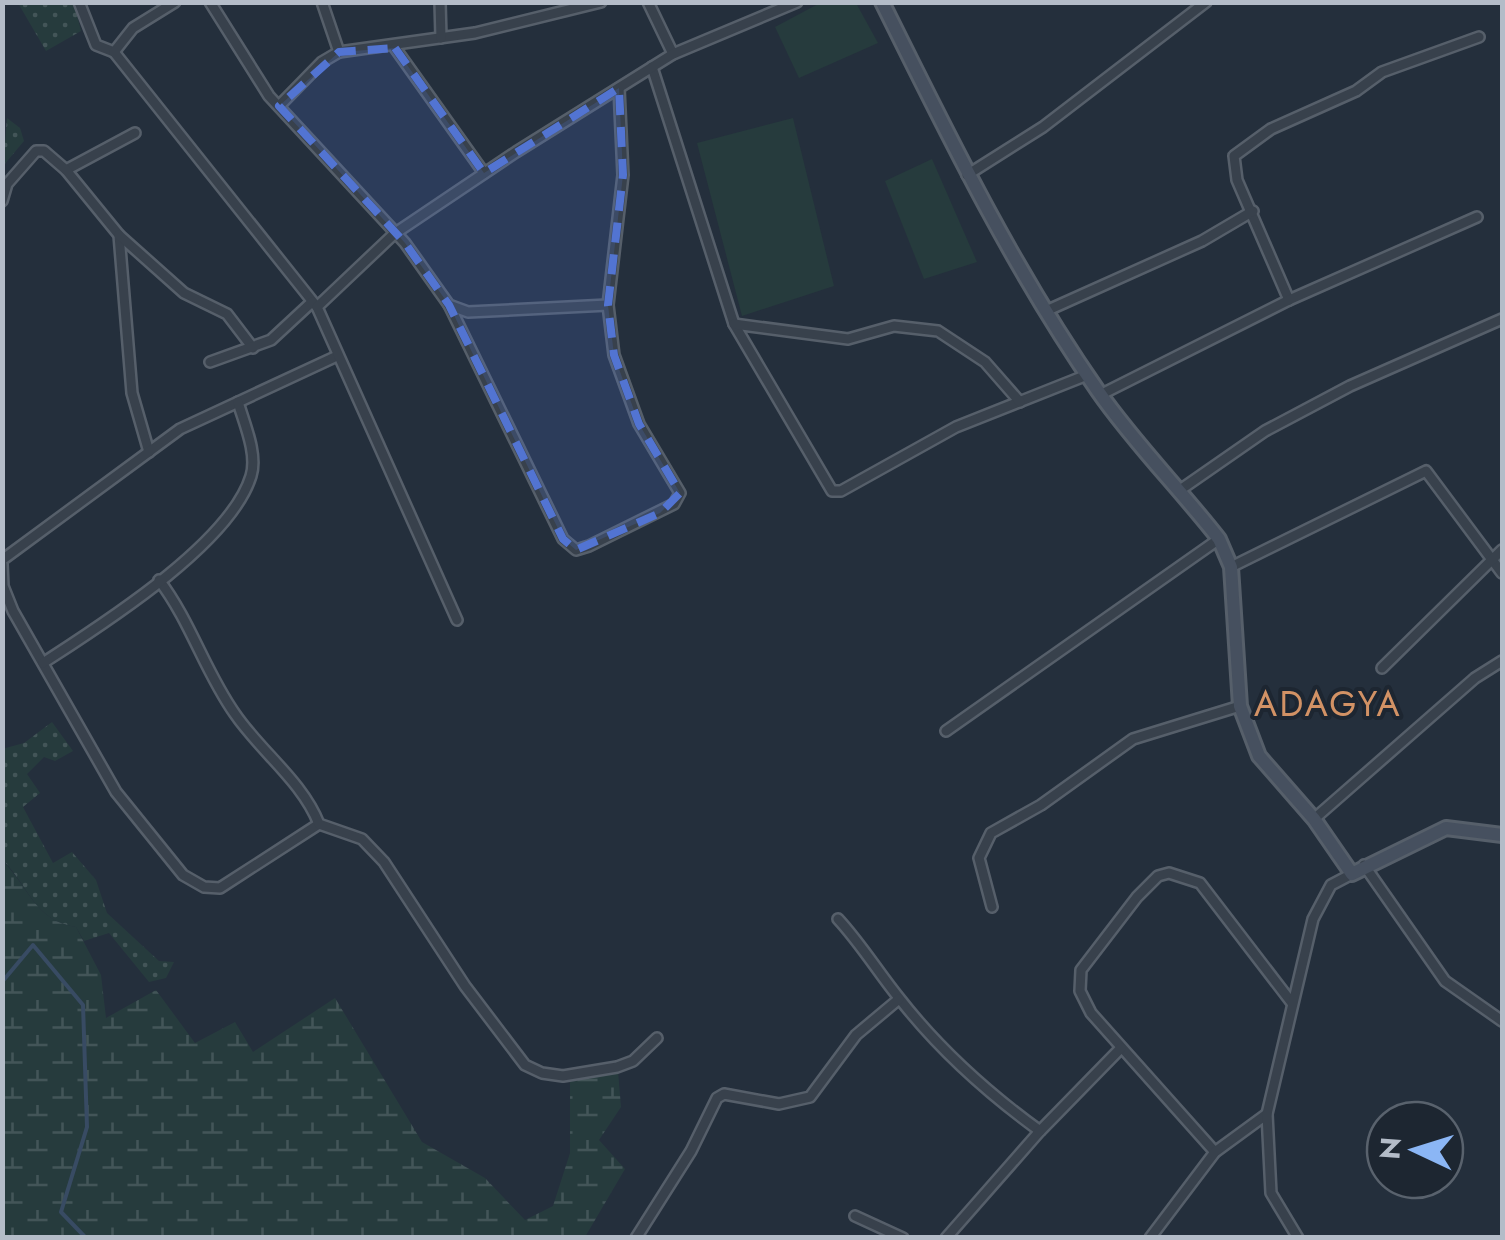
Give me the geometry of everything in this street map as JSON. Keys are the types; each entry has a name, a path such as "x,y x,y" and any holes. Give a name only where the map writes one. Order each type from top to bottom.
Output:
{"street":[{"path":"79,2 96,45 114,52 314,304 457,620"},
{"path":"114,52 133,28 175,2"},
{"path":"210,2 261,85 394,234 449,305 562,539 576,550 660,513 674,504 680,493 639,424 614,355 608,305 623,176 619,88"},
{"path":"322,2 339,52"},
{"path":"440,2 440,38"},
{"path":"279,106 322,62 339,52 395,48 556,7 601,2"},
{"path":"648,2 672,54"},
{"path":"210,362 253,348 292,325 394,234 672,54 797,2"},
{"path":"882,2 967,175 1046,312 1100,395 1219,539 1231,567 1240,706 1258,756 1314,819 1352,874"},
{"path":"967,175 1044,127 1205,3"},
{"path":"1289,300 1233,165 1242,146 1356,91 1382,72 1479,37"},
{"path":"395,48 484,173"},
{"path":"652,67 734,324 832,491 841,490 956,426 1087,375"},
{"path":"66,170 136,132"},
{"path":"2,201 6,184 36,151 44,151 66,170 119,236 184,292 227,314 253,348"},
{"path":"1046,312 1202,241 1252,211"},
{"path":"1100,395 1289,300 1477,216"},
{"path":"119,236 132,393 149,452"},
{"path":"449,305 468,312 608,305"},
{"path":"1180,490 1265,431 1350,386 1502,318"},
{"path":"734,324 848,339 894,326 938,331 986,362 1020,402"},
{"path":"319,824 220,888 204,887 183,875 116,792 13,611 3,586 2,562 180,429 337,356"},
{"path":"43,663 159,580 224,522 252,474 253,456 238,402"},
{"path":"1231,567 1426,471 1502,573"},
{"path":"946,731 1219,539"},
{"path":"1382,668 1502,550"},
{"path":"159,580 185,616 217,687 237,718 306,799 319,824 362,839 384,862 465,986 525,1065 542,1074 563,1076 616,1067 633,1061 657,1038"},
{"path":"1314,819 1475,678 1502,661"},
{"path":"992,908 979,858 991,833 1041,806 1133,739 1240,706"},
{"path":"1298,1238 1272,1193 1267,1114 1313,920 1331,885 1364,866 1446,828 1501,832"},
{"path":"1364,866 1445,981 1502,1021"},
{"path":"1214,1152 1084,1002 1081,970 1137,896 1158,876 1169,873 1200,883 1292,1003"},
{"path":"838,919 873,958 899,999 981,1082 1040,1131"},
{"path":"636,1238 691,1152 717,1098 724,1094 779,1104 810,1097 856,1034 899,999"},
{"path":"946,1238 1040,1131 1121,1048"},
{"path":"1150,1238 1214,1152 1267,1114"},
{"path":"854,1216 904,1238"}],"highlighted area":[{"path":"395,48 484,173 619,88 623,175 608,305 614,355 639,424 680,493 660,513 576,550 563,539 449,305 405,243 279,106 339,52"}],"green space":[{"path":"18,3 74,3 81,31 46,51"},
{"path":"820,3 856,3 878,43 799,78 775,27"},
{"path":"7,118 20,128 24,141 3,166"},
{"path":"793,118 834,286 742,316 697,143"},
{"path":"932,159 977,262 924,279 885,181"},
{"path":"52,722 73,751 55,761 44,757 27,774 40,793 23,807 53,863 72,852 96,880 107,913 159,961 174,962 166,978 149,982 109,933 84,941 76,927 51,918 3,860 2,749 24,743"},
{"path":"2,860 42,910 62,924 76,927 101,975 106,1018 156,990 195,1043 235,1022 253,1052 335,998 422,1142 485,1178 525,1220 553,1206 570,1153 570,1080 588,1073 618,1071 621,1107 599,1140 625,1169 585,1237 3,1237"}],"waterway":[{"path":"2,982 33,945 83,1005 87,1127 61,1212 86,1238"}],"district":[{"name":"ADAGYA","path":"1328,704"}]}
